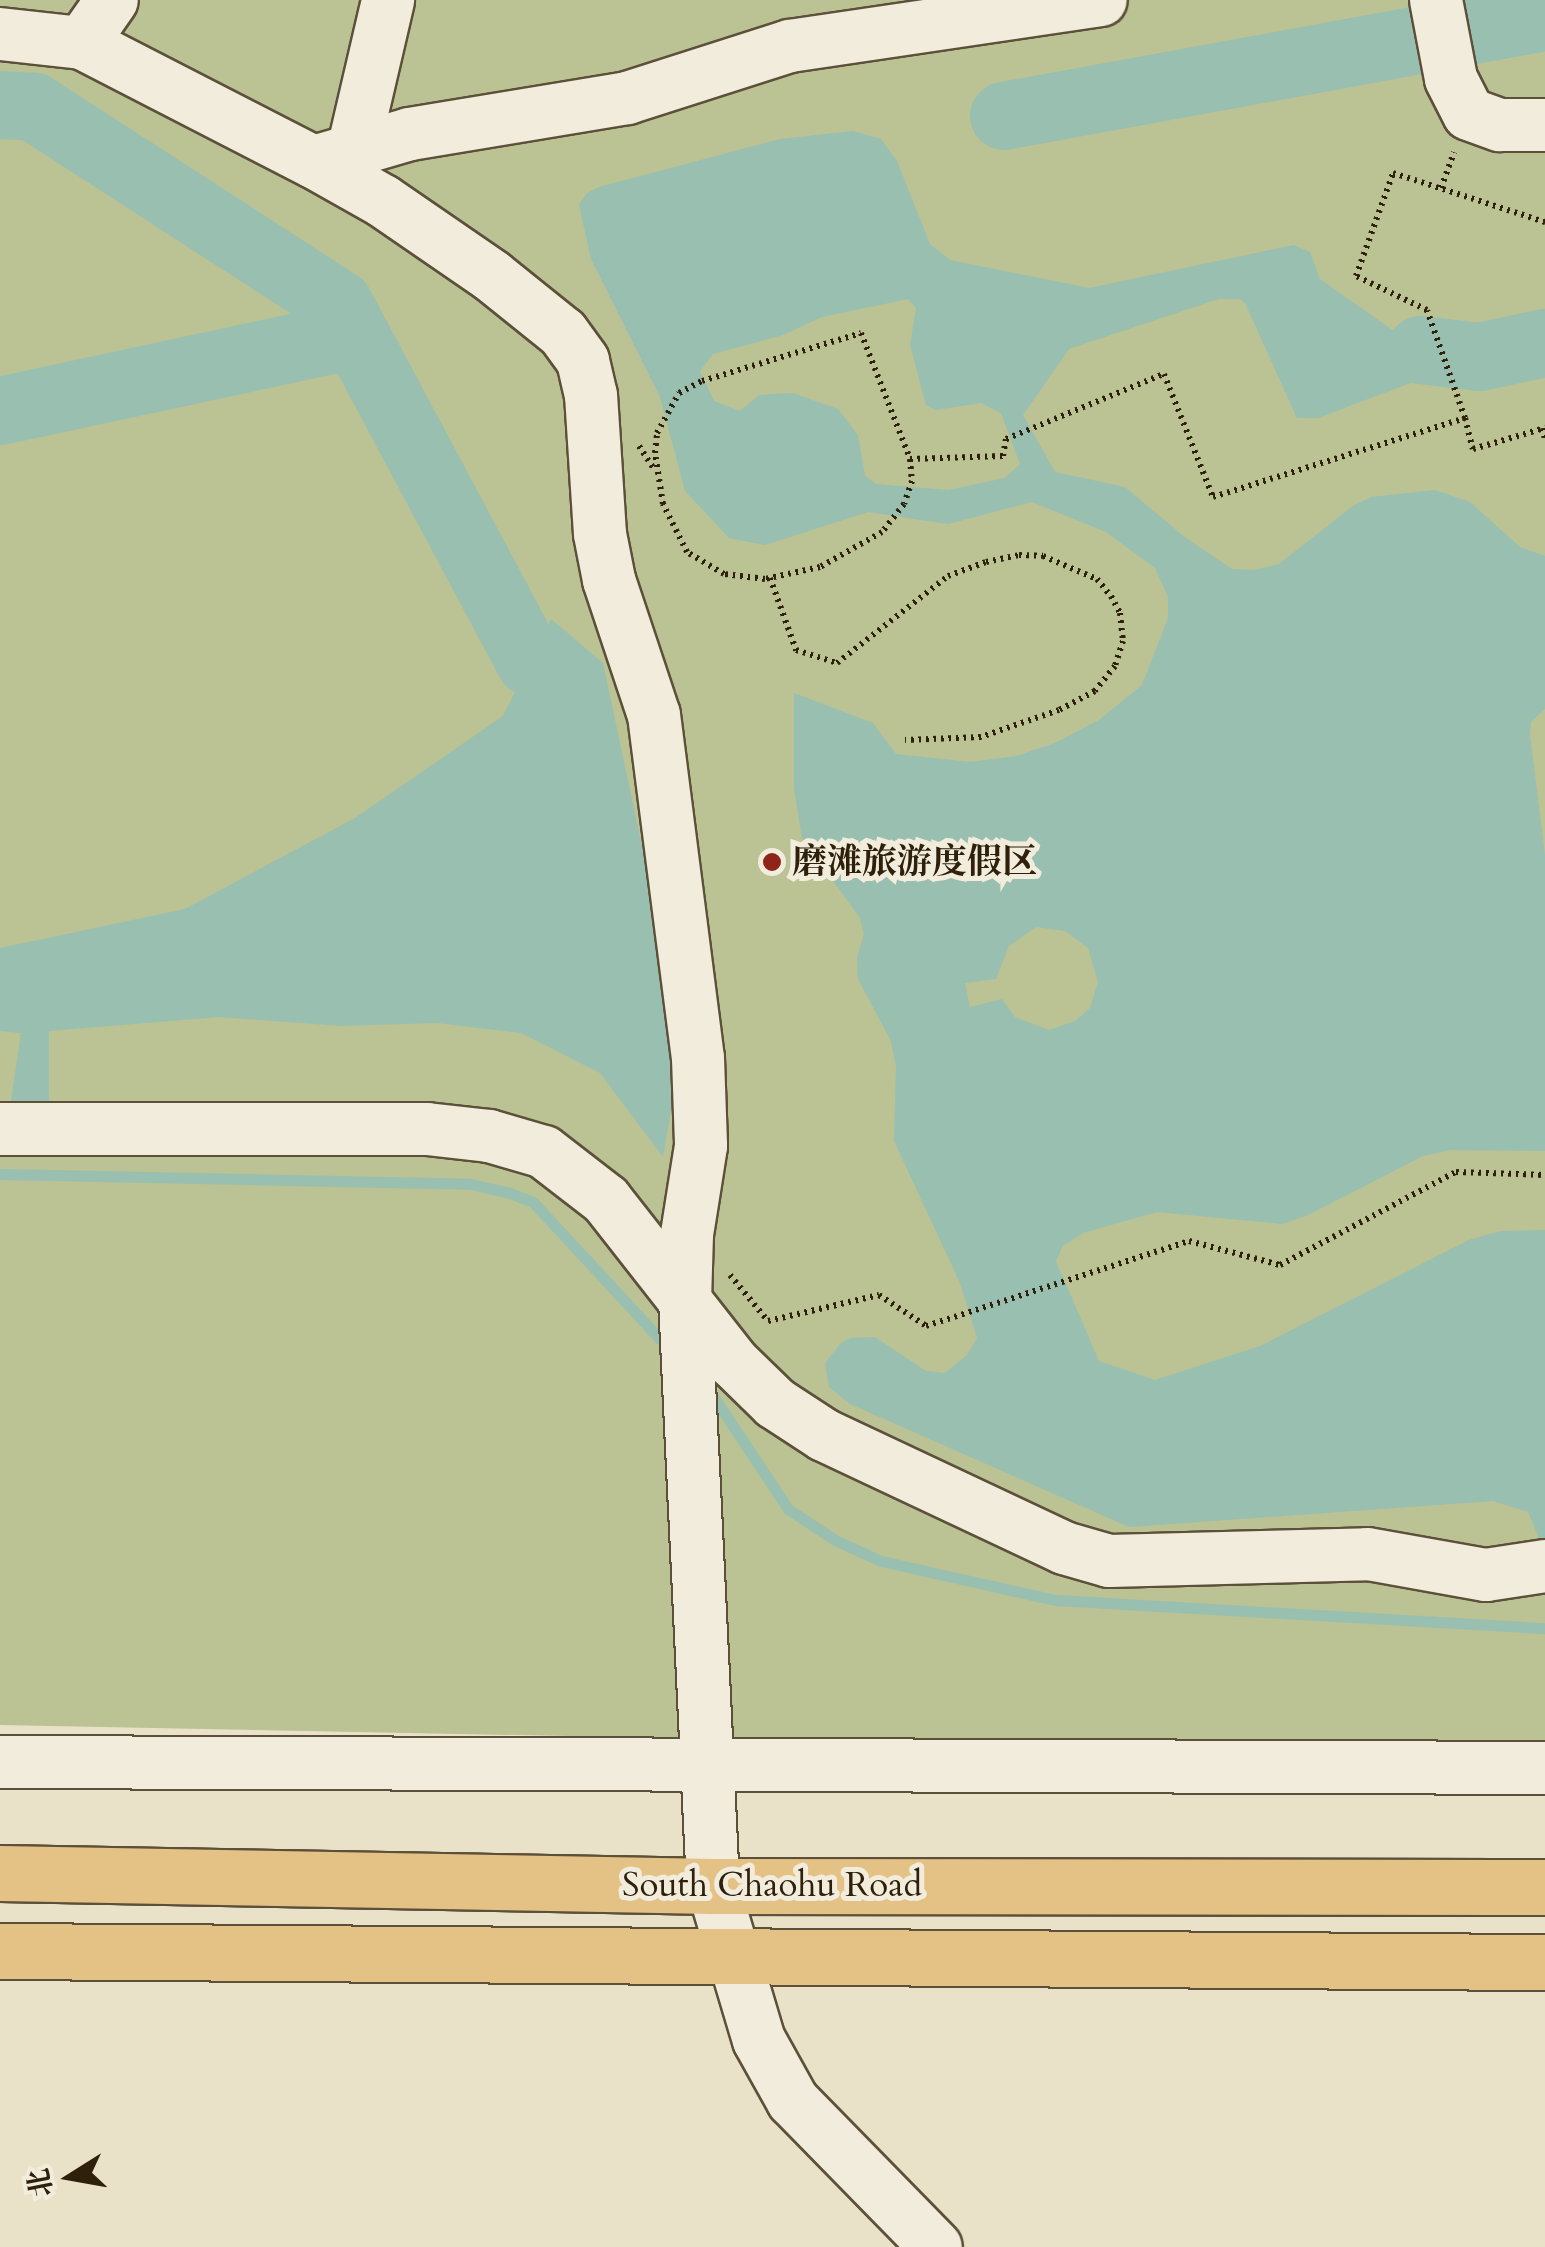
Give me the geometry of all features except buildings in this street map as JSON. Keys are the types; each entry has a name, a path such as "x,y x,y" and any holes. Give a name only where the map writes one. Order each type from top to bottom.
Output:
{"main road":[{"name":"South Chaohu Road","path":"0,1873 713,1886 1545,1887"},
{"name":"South Chaohu Road","path":"0,1951 1545,1962"}],"street":[{"path":"82,43 112,0"},
{"path":"333,156 388,0"},
{"path":"333,156 410,134 627,98 790,46 951,10 1101,0"},
{"path":"1436,0 1451,79 1469,114 1482,122 1525,128 1545,125"},
{"path":"0,34 82,43 333,156 382,201 492,276 563,332 584,361 591,395 600,534 609,580 654,716 698,1058 701,1146 688,1223 685,1300 713,1886 759,2040 793,2101 936,2247"},
{"path":"0,1129 427,1129 489,1136 544,1152 606,1200 759,1390 824,1435 1087,1556 1108,1562 1204,1562 1368,1554 1486,1574 1545,1566"},
{"path":"0,1762 1545,1768"}],"path":[{"path":"1545,222 1392,174 1356,276 1427,310 1473,449 1544,428 1545,440"},
{"path":"861,333 910,459 912,481 904,504 882,532 820,567 770,578 724,574 687,552 673,529 658,487 656,432 679,393 715,377 861,333"},
{"path":"910,459 1003,456 1006,439 1164,374 1213,497 1465,416"},
{"path":"770,578 796,650 837,663 948,576 986,562 1018,555 1043,556 1097,579 1112,596 1120,612 1122,640 1115,666 1095,691 1059,710 981,737 905,740"},
{"path":"688,1223 768,1321 879,1295 926,1326 1189,1241 1280,1264 1456,1172 1545,1175"}],"shaded area":[{"name":"磨滩旅游度假区","path":"0,0 1545,0 1545,1755 0,1725"},
{"path":"853,131 881,139 897,161 930,244 950,260 1089,288 1294,245 1310,252 1320,279 1421,350 1421,379 1318,418 1297,418 1240,299 1219,299 1069,349 1023,415 1055,472 1125,487 1186,538 1232,569 1255,570 1279,564 1353,506 1371,497 1435,490 1470,502 1520,547 1545,556 1545,709 1531,722 1530,735 1545,855 1545,1151 1450,1150 1423,1156 1308,1215 1282,1224 1157,1212 1083,1233 1063,1246 1056,1261 1099,1361 1155,1380 1260,1346 1469,1240 1500,1231 1545,1230 1545,1552 1528,1512 1493,1501 1129,1527 850,1404 829,1387 825,1363 840,1344 851,1338 875,1337 926,1371 945,1373 967,1355 977,1338 960,1283 894,1141 896,1067 891,1041 858,979 857,958 864,934 860,918 802,838 794,789 794,693 873,723 896,754 971,762 1016,756 1055,743 1099,720 1142,685 1168,618 1168,597 1155,568 1106,532 1032,502 948,524 868,512 765,545 729,538 685,491 660,397 591,259 579,205 587,193 599,187 780,139","holes":["908,299 916,308 910,345 926,405 935,410 981,403 1001,413 1020,464 1005,478 948,490 876,484 865,476 858,435 838,409 793,393 759,395 740,411 714,401 700,371 713,354 783,335 822,317","1036,927 1065,931 1088,948 1098,982 1090,1008 1075,1021 1049,1030 1015,1017 1002,999 970,1007 965,983 996,979 1009,946"]},
{"path":"551,619 603,663 654,903 675,1087 663,1157 600,1073 521,1033 437,1023 341,1026 219,1017 49,1031 49,1105 11,1101 21,1033 0,1031 0,948 185,909 355,818 503,716"}],"waterway":[{"path":"1004,116 1545,17"},
{"path":"0,105 34,107 339,304 530,662"},
{"path":"0,411 355,335"},
{"path":"1421,350 1480,357 1545,343"},
{"path":"0,1174 471,1184 507,1192 533,1202 660,1339"},
{"path":"715,1399 788,1509 835,1540 881,1561 1056,1600 1545,1628"}],"place":[{"name":"磨滩旅游度假区","path":"772,862"}]}
